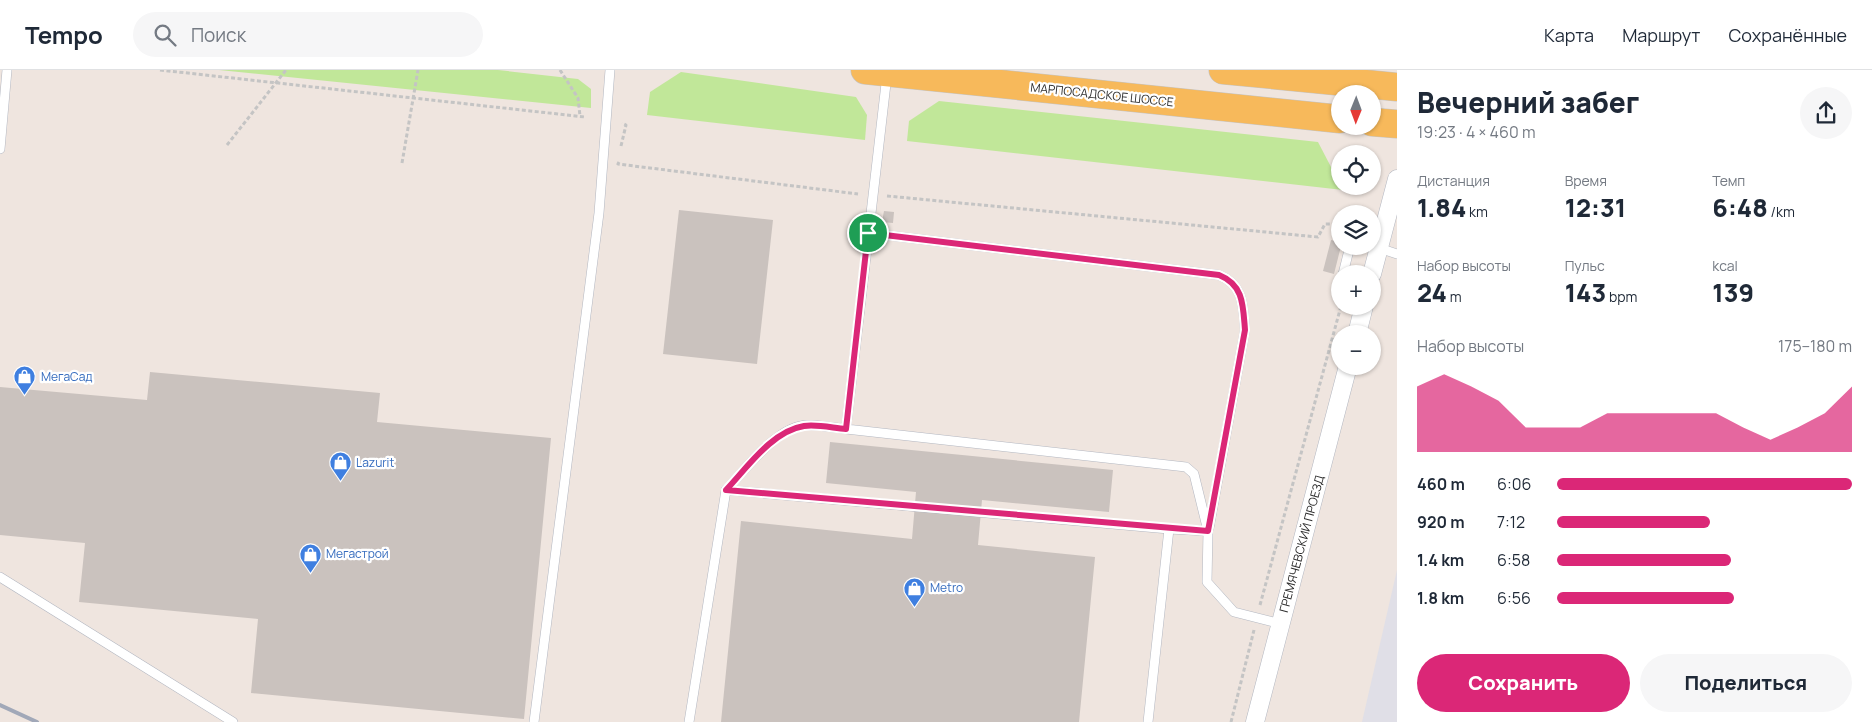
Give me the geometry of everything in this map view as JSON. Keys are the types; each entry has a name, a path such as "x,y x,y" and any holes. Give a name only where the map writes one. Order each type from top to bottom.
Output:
{"main road":[{"path":"1223,70 1397,87"},
{"name":"МАРПОСАДСКОЕ ШОССЕ","path":"876,71 1331,118"},
{"path":"1381,123 1397,124"}],"street":[{"path":"1381,230 1397,179"},
{"name":"ГРЕМЯЧЕВСКИЙ ПРОЕЗД","path":"1255,722 1346,375"}],"lane":[{"path":"0,149 7,70"},
{"path":"534,722 599,214 610,70"},
{"path":"846,429 868,233 876,71"},
{"path":"868,233 1219,275 1230,280 1241,296 1245,330 1208,531 1207,582 1234,612 1281,624"},
{"path":"1381,241 1397,254"},
{"path":"688,722 691,720 726,490 771,443 790,429 806,425 1186,467 1194,474 1208,531"},
{"path":"726,490 1208,531"},
{"path":"1148,722 1169,529"},
{"path":"0,577 233,722"}],"path":[{"path":"160,70 585,117"},
{"path":"227,145 274,82 286,70"},
{"path":"402,164 418,70"},
{"path":"560,70 578,98 580,116"},
{"path":"622,123 626,125 618,164 861,194"},
{"path":"883,196 1318,237 1325,224 1331,224"},
{"path":"1231,722 1256,619 1340,315"}],"shaded area":[{"path":"1397,570 1397,722 1362,722"}],"green space":[{"path":"219,70 498,70 578,79 591,89 591,108"},
{"path":"681,72 856,97 867,115 865,140 647,115 650,92"},
{"path":"939,101 1318,142 1331,167 1331,189 907,141 909,121"}],"building":[{"path":"679,210 773,220 757,364 663,354"},
{"path":"884,211 894,212 893,223 882,222"},
{"path":"1331,240 1331,255 1339,255 1336,265 1331,265 1331,273 1323,271"},
{"name":"Мегастрой","path":"150,372 380,393 377,422 551,438 524,719 251,693 258,619 79,602 85,543 0,535 0,387 147,400"},
{"path":"830,442 1113,470 1109,512 982,500 978,545 1095,557 1079,722 721,722 741,521 912,539 916,492 826,483"}],"railway":[{"path":"0,705 37,722"}],"place":[{"name":"МегаСад","path":"25,396"},
{"name":"Lazurit","path":"340,482"},
{"name":"Мегастрой","path":"310,573"},
{"name":"Metro","path":"914,607"}],"route":[{"path":"868,233 1219,275 1230,280 1241,296 1245,330 1208,531 726,490 771,443 790,429 806,425 846,429 868,233"}]}
